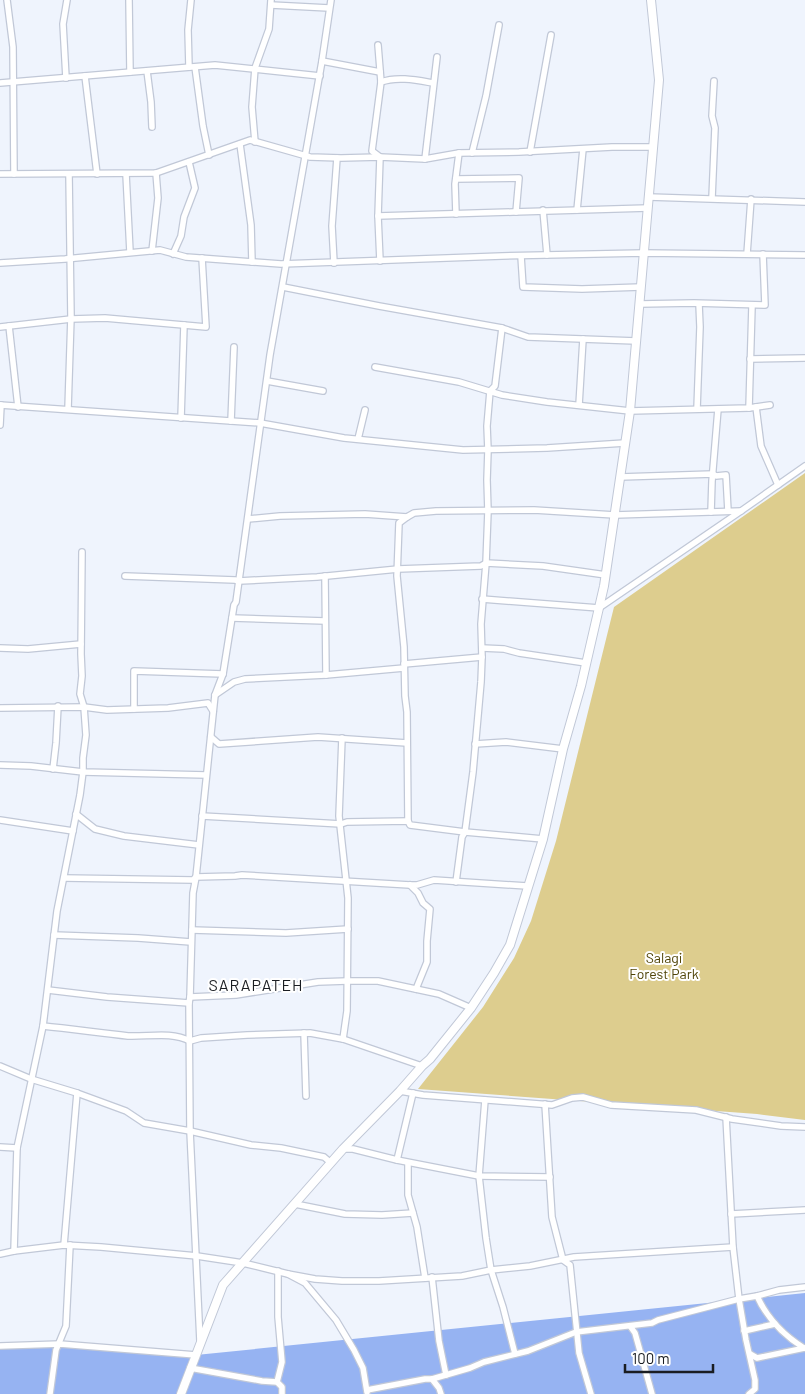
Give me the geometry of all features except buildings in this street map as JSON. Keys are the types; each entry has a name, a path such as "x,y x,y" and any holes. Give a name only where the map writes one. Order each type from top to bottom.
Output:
{"street":[{"path":"6,0 14,48 14,174"},
{"path":"66,78 64,24 67,0"},
{"path":"129,0 130,72"},
{"path":"191,0 188,30 192,67 209,155"},
{"path":"200,1343 190,1131 190,1000 193,893 215,695 222,674 236,602 260,423 320,76 331,0"},
{"path":"181,1394 223,1285 331,1163 430,1059 471,1008 494,974 510,945 543,839 563,749 574,713 606,575 616,514 630,411 659,80 652,0"},
{"path":"255,142 252,107 255,68 268,29 271,2 330,8"},
{"path":"472,153 486,96 499,25"},
{"path":"530,152 551,35"},
{"path":"378,44 381,82 372,151 380,157"},
{"path":"425,158 437,57"},
{"path":"322,61 380,72"},
{"path":"0,83 215,65 320,76"},
{"path":"147,71 152,127"},
{"path":"85,76 97,174"},
{"path":"381,82 388,79 408,79 433,83"},
{"path":"712,198 714,81"},
{"path":"0,174 156,173 250,140 306,155 336,158 425,158 459,153 530,152 653,146"},
{"path":"240,144 251,225 252,262"},
{"path":"577,210 583,149"},
{"path":"456,214 456,179 459,153"},
{"path":"380,157 378,216 380,261"},
{"path":"334,263 332,226 336,158"},
{"path":"174,254 181,236 184,217 195,188 189,162"},
{"path":"152,251 158,198 156,173"},
{"path":"68,409 71,319 69,174"},
{"path":"126,174 130,252"},
{"path":"456,179 519,178 516,212"},
{"path":"649,197 805,202"},
{"path":"747,254 752,199"},
{"path":"378,216 648,208"},
{"path":"543,210 547,255"},
{"path":"0,263 70,259 160,250 186,257 287,264 644,252 805,255"},
{"path":"640,304 765,305 763,254"},
{"path":"521,256 523,287 582,289 641,287"},
{"path":"0,327 71,319 104,318 206,327 202,258"},
{"path":"283,287 502,328 528,337 636,341"},
{"path":"697,409 699,304"},
{"path":"748,408 752,306"},
{"path":"181,418 184,325"},
{"path":"9,326 18,407"},
{"path":"456,882 473,772 482,658 481,624 486,563 488,511 486,480 490,391 495,386 502,328"},
{"path":"579,406 583,340"},
{"path":"231,421 234,346"},
{"path":"750,358 805,358"},
{"path":"375,367 441,379 502,395 630,411 748,408 770,405"},
{"path":"267,381 322,391"},
{"path":"0,425 0,405 260,423 358,439 463,450 540,449 625,443"},
{"path":"756,407 761,446 778,485"},
{"path":"711,512 718,408"},
{"path":"358,439 365,410"},
{"path":"482,599 599,608 805,466"},
{"path":"620,477 726,475 728,511"},
{"path":"543,839 410,825 408,821 404,666 398,586 399,523 414,513 436,511 534,510 616,514 741,511"},
{"path":"248,519 280,516 365,514 407,517"},
{"path":"14,1251 17,1148 43,1026 57,911 83,772 86,735 84,707 80,694 82,676 82,552"},
{"path":"125,576 239,581 398,569 481,566 486,563 543,566 606,575"},
{"path":"325,576 326,675"},
{"path":"232,618 325,621"},
{"path":"0,648 28,649 81,644"},
{"path":"482,648 504,649 586,663"},
{"path":"215,695 234,682 245,679 326,675 482,658"},
{"path":"134,709 134,671 222,674"},
{"path":"0,708 58,706 107,710 168,708 208,703 214,711"},
{"path":"53,769 58,706"},
{"path":"211,737 219,744 318,737 407,743"},
{"path":"342,738 340,816 348,898 346,1011 343,1039"},
{"path":"475,744 506,742 563,749"},
{"path":"0,765 31,766 83,772 206,775"},
{"path":"76,814 95,829 124,836 199,845"},
{"path":"202,816 341,824 346,822 408,821"},
{"path":"0,820 73,831"},
{"path":"64,878 193,880 196,877 242,875 410,885 434,880 527,886"},
{"path":"410,885 418,893 423,903 430,909 427,962 416,989"},
{"path":"192,930 286,933 348,929"},
{"path":"54,935 191,942"},
{"path":"48,990 114,998 190,1000 318,982 378,981 439,994 471,1008"},
{"path":"43,1026 130,1036 182,1037 190,1041 201,1038 304,1033 333,1036 422,1066"},
{"path":"304,1033 306,1096"},
{"path":"0,1066 31,1079 126,1111 144,1123 190,1131 250,1145 281,1148 324,1157 331,1163"},
{"path":"400,1091 552,1105 572,1098 583,1097 611,1105 696,1110 781,1126 805,1127"},
{"path":"50,1394 56,1350 66,1326 67,1245 77,1093"},
{"path":"397,1160 413,1093"},
{"path":"485,1100 479,1176 491,1270 515,1354"},
{"path":"545,1104 552,1217 563,1260 570,1265 579,1353 591,1394"},
{"path":"726,1117 733,1247 744,1331 756,1380 755,1389 749,1394"},
{"path":"0,1147 17,1148"},
{"path":"344,1149 353,1148 408,1163 479,1176 550,1177"},
{"path":"408,1163 408,1195 428,1278 446,1375"},
{"path":"295,1204 345,1214 413,1213"},
{"path":"731,1214 805,1210"},
{"path":"0,1254 67,1245 101,1247 197,1256 243,1263 315,1279 379,1281 462,1276 491,1270 530,1266 574,1257 733,1247"},
{"path":"277,1382 282,1362 278,1318 278,1271"},
{"path":"288,1274 305,1283 336,1320 354,1350 362,1368 367,1392 446,1375 484,1362 528,1351 576,1332 652,1323 666,1317 739,1299 779,1290 805,1287"},
{"path":"757,1296 762,1309 775,1324 804,1348"},
{"path":"744,1331 775,1324"},
{"path":"630,1326 635,1333 652,1394"},
{"path":"0,1346 60,1344 196,1355"},
{"path":"750,1354 757,1358 804,1348"},
{"path":"190,1368 277,1382 282,1387 282,1394"},
{"path":"432,1379 441,1394"}],"green space":[{"name":"Salagi Forest Park","path":"805,473 805,1120 757,1114 418,1089 483,1007 514,958 531,921 556,841 614,607"}],"water":[{"path":"805,1293 805,1394 0,1394 0,1346 60,1344 196,1355"}],"district":[{"name":"SARAPATEH","path":"256,985"}]}
